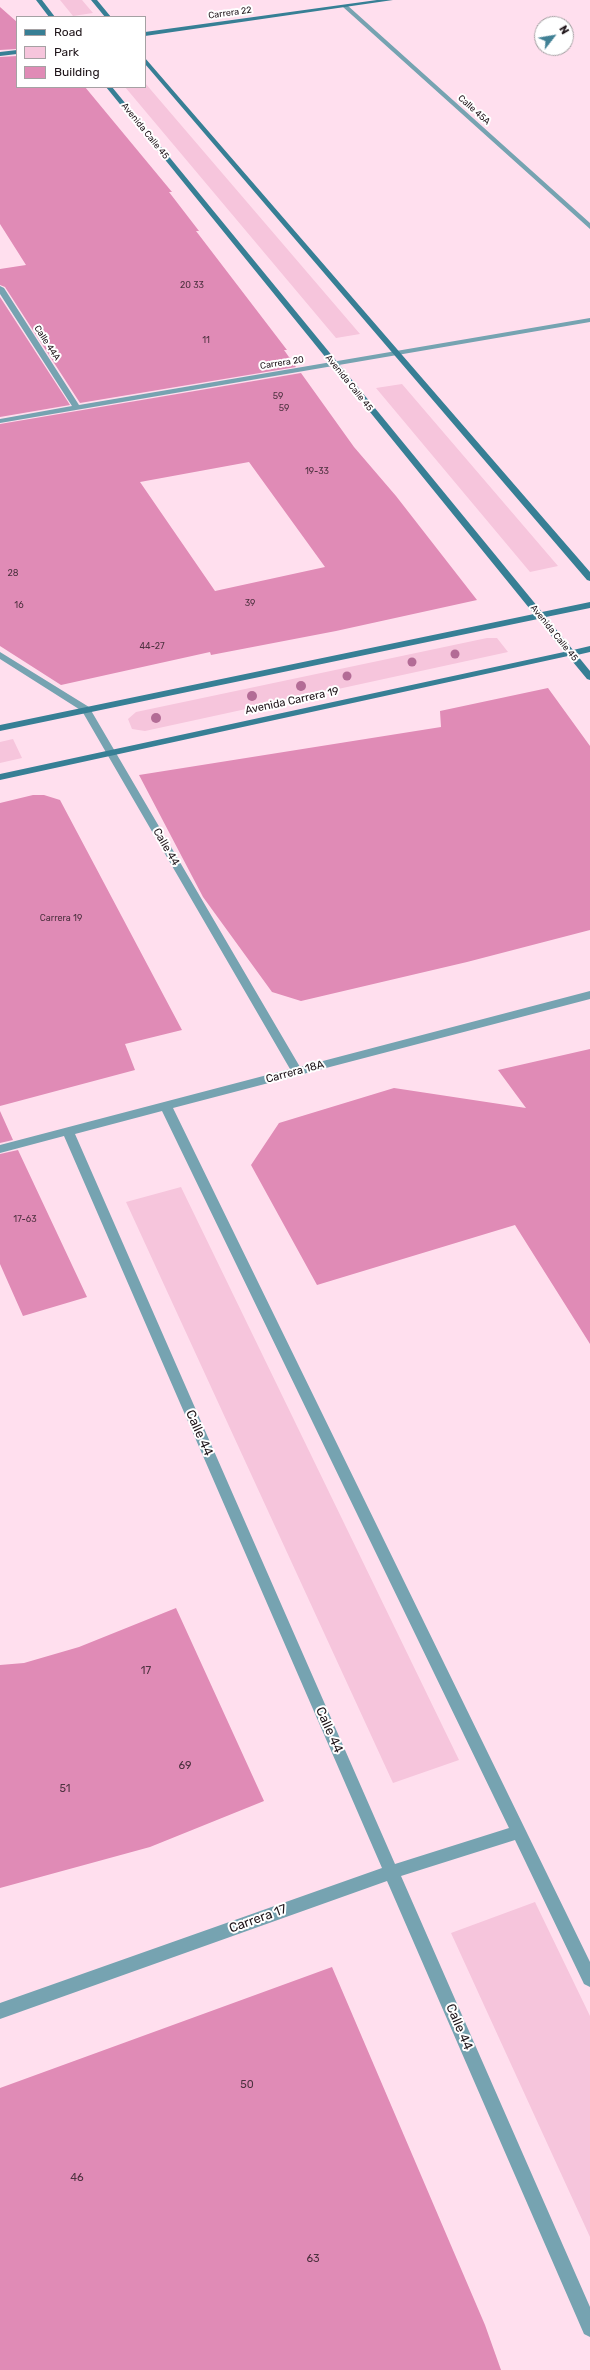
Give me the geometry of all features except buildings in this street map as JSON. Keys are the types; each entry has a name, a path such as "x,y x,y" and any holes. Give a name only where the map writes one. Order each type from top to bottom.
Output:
{"main road":[{"path":"38,0 51,16"},
{"path":"94,0 107,16"},
{"name":"Carrera 22","path":"146,34 390,0"},
{"path":"0,54 16,52"},
{"path":"146,61 590,578"},
{"name":"Avenida Calle 45","path":"110,88 333,364 590,677"},
{"path":"0,728 590,605"},
{"name":"Avenida Carrera 19","path":"0,777 590,650"}],"street":[{"name":"Calle 45A","path":"345,6 590,227"},
{"name":"Calle 44A","path":"0,288 77,408"},
{"name":"Carrera 20","path":"0,421 590,320"},
{"name":"Calle 44","path":"0,655 86,709 297,1072"},
{"name":"Carrera 18A","path":"0,1149 590,995"},
{"path":"166,1106 590,1979"},
{"name":"Calle 44","path":"68,1131 590,2328"},
{"name":"Carrera 17","path":"0,2011 392,1872 518,1832"}],"green space":[{"path":"60,0 82,0 93,13 73,16"},
{"path":"146,84 360,334 336,338 126,88 146,88"},
{"path":"402,384 558,566 530,572 376,388"},
{"path":"487,638 497,638 508,652 145,731 132,729 128,719 136,712"},
{"path":"13,739 22,758 0,763 0,742"},
{"path":"181,1187 459,1760 393,1783 126,1202"},
{"path":"535,1902 590,2016 590,2237 451,1933"}]}
